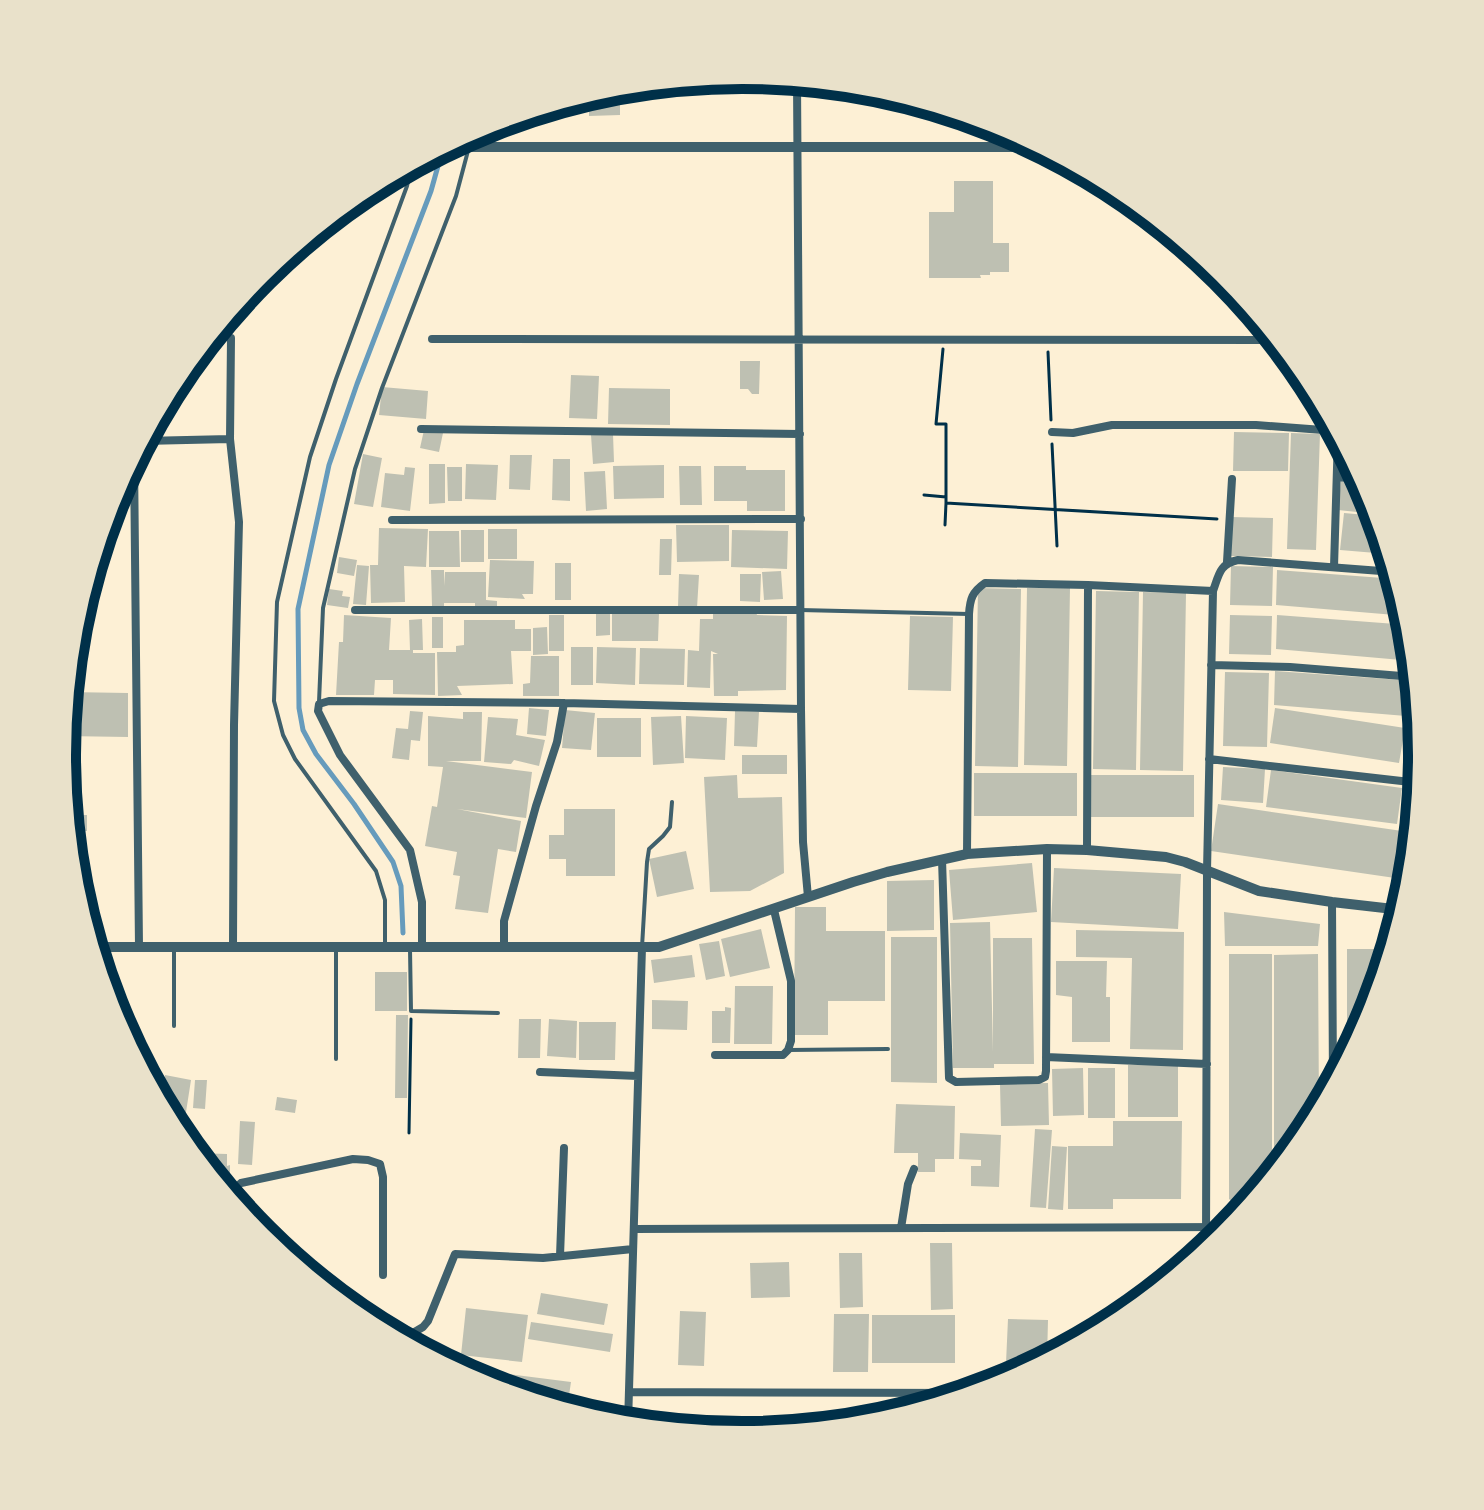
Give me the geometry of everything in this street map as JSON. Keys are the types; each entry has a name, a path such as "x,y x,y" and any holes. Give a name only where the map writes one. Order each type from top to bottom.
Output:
{"street":[{"path":"797,91 801,709 803,842 808,897"},
{"path":"469,148 1013,147"},
{"path":"231,338 230,439 239,522 233,947"},
{"path":"432,339 1262,340"},
{"path":"1052,432 1073,433 1112,425 1256,425 1324,432"},
{"path":"421,429 800,434"},
{"path":"155,441 230,439"},
{"path":"1334,567 1337,456"},
{"path":"1337,477 1347,478"},
{"path":"1206,1233 1207,871 1213,591 1227,562 1232,479"},
{"path":"134,484 139,947"},
{"path":"392,520 801,519"},
{"path":"1227,562 1238,560 1382,571"},
{"path":"967,854 969,614 970,599 975,591 985,583 1213,591"},
{"path":"1087,850 1088,585"},
{"path":"355,610 800,610"},
{"path":"1211,665 1290,667 1403,676"},
{"path":"422,947 422,902 410,850 340,755 318,711 319,704 329,701 564,703 801,709"},
{"path":"504,947 504,921 557,742 564,703"},
{"path":"1209,759 1407,782"},
{"path":"105,947 659,947 887,872 967,854 1047,849 1166,857 1259,891 1389,909"},
{"path":"942,859 949,1078 956,1082 1039,1080 1045,1077 1046,1057 1047,849"},
{"path":"1332,902 1333,1062"},
{"path":"715,1055 783,1055 788,1050 791,1041 791,981 774,910"},
{"path":"628,1411 642,947"},
{"path":"1046,1057 1207,1064"},
{"path":"540,1072 638,1076"},
{"path":"560,1256 564,1148"},
{"path":"236,1187 241,1183 353,1159 380,1164 383,1177 383,1275"},
{"path":"901,1228 908,1184 914,1169"},
{"path":"634,1229 1212,1227"},
{"path":"412,1334 428,1321 455,1254 543,1258 633,1249"},
{"path":"629,1392 932,1393"}],"lane":[{"path":"319,704 323,608 355,469 382,388 456,196 464,151"},
{"path":"385,947 385,900 376,871 295,759 283,735 274,701 274,687 277,602 310,457 409,178"},
{"path":"800,610 969,614"},
{"path":"642,947 649,849 670,827 672,802"},
{"path":"174,947 174,1026"},
{"path":"336,947 336,1059"},
{"path":"410,947 411,1011 498,1013"},
{"path":"788,1050 888,1049"}],"path":[{"path":"944,340 936,424 946,424 945,525"},
{"path":"924,495 946,500 1229,520"},
{"path":"409,1133 411,1011"}],"building":[{"path":"620,101 620,115 589,116 589,107"},
{"path":"954,181 993,181 993,243 1009,243 1009,272 990,272 990,275 980,275 981,278 929,278 929,212 954,212"},
{"path":"740,361 760,361 759,394 740,389"},
{"path":"571,375 599,376 597,419 569,418"},
{"path":"382,387 428,391 426,419 379,415"},
{"path":"609,388 670,389 670,425 608,424"},
{"path":"424,430 443,433 439,452 420,448"},
{"path":"1234,432 1289,433 1288,471 1233,471"},
{"path":"1291,433 1320,434 1316,550 1287,549"},
{"path":"613,434 614,462 593,464 591,435"},
{"path":"363,454 382,458 373,507 354,504"},
{"path":"510,455 532,455 530,490 509,489"},
{"path":"553,459 570,459 570,501 552,500"},
{"path":"429,464 445,464 445,503 429,504"},
{"path":"466,464 498,465 496,500 465,499"},
{"path":"664,465 664,498 614,499 613,466"},
{"path":"679,466 701,466 702,505 680,505"},
{"path":"714,466 785,470 785,511 747,511 747,501 714,501"},
{"path":"405,467 415,468 410,511 381,507 385,473 404,475"},
{"path":"447,467 462,467 462,501 448,501"},
{"path":"605,471 607,509 586,511 584,472"},
{"path":"1341,480 1348,481 1362,513 1338,510"},
{"path":"1344,513 1363,515 1376,553 1340,550"},
{"path":"1231,517 1273,518 1272,557 1230,556"},
{"path":"676,525 729,525 729,561 677,562"},
{"path":"379,528 428,529 426,567 404,566 405,602 371,603 370,565 378,565"},
{"path":"488,529 517,529 517,559 488,559"},
{"path":"461,530 484,530 484,562 461,562"},
{"path":"732,530 788,531 787,569 731,567"},
{"path":"429,531 459,531 460,567 429,567"},
{"path":"660,539 672,539 671,575 659,575"},
{"path":"339,557 357,560 354,576 337,573"},
{"path":"490,560 534,561 533,594 522,594 525,599 488,597"},
{"path":"555,563 571,563 571,600 555,600"},
{"path":"357,565 369,566 366,605 353,604"},
{"path":"1231,566 1273,567 1272,606 1230,605"},
{"path":"431,570 444,570 444,586 445,572 486,572 486,600 497,601 497,606 444,603 444,606 432,606"},
{"path":"1277,570 1384,578 1393,615 1276,605"},
{"path":"781,571 783,599 764,600 762,572"},
{"path":"679,574 699,575 697,608 678,607"},
{"path":"740,574 761,574 760,602 740,601"},
{"path":"978,588 1021,589 1018,767 975,766"},
{"path":"1027,588 1070,588 1067,766 1024,765"},
{"path":"329,589 343,591 342,596 350,597 348,608 327,605"},
{"path":"1096,591 1139,592 1136,770 1093,769"},
{"path":"1143,592 1186,593 1183,771 1140,770"},
{"path":"596,612 610,612 610,635 596,636"},
{"path":"713,612 787,616 786,690 738,691 738,696 714,696 713,654 718,654 711,651 710,688 687,687 688,650 699,651 700,619 713,619"},
{"path":"612,613 659,613 658,641 612,641"},
{"path":"344,615 391,618 389,650 410,650 409,620 422,619 423,650 413,650 413,653 435,653 435,695 393,694 393,680 375,680 374,695 336,695"},
{"path":"549,615 564,615 564,651 549,651"},
{"path":"1230,615 1272,616 1271,655 1229,654"},
{"path":"1277,615 1395,624 1401,660 1276,649"},
{"path":"910,616 953,617 951,691 908,690"},
{"path":"432,617 443,617 443,648 432,648"},
{"path":"464,620 515,620 515,629 531,629 531,651 511,651 513,684 457,686 462,695 438,696 437,652 456,652 456,646 464,645"},
{"path":"547,627 548,654 533,655 533,628"},
{"path":"571,647 593,647 593,685 571,685"},
{"path":"597,647 636,648 635,685 596,683"},
{"path":"640,648 685,649 684,685 639,684"},
{"path":"531,656 559,656 559,696 523,696 523,684 530,683"},
{"path":"1275,671 1403,680 1407,716 1274,705"},
{"path":"1225,672 1269,673 1267,747 1223,746"},
{"path":"79,692 128,693 128,737 76,736"},
{"path":"529,708 549,710 546,736 527,734"},
{"path":"1275,708 1405,728 1399,763 1270,743"},
{"path":"565,710 595,713 591,750 562,748"},
{"path":"410,711 423,712 420,741 411,740 409,760 392,758 396,728 408,729"},
{"path":"735,711 759,712 757,747 734,746"},
{"path":"463,712 482,712 481,761 446,761 532,772 526,818 457,809 521,821 516,852 498,849 488,913 455,909 460,876 453,875 457,852 425,846 432,806 437,807 443,767 428,766 428,716 463,719"},
{"path":"681,716 684,763 653,765 651,717"},
{"path":"686,716 727,718 725,760 685,758"},
{"path":"488,717 518,719 516,735 545,740 539,766 514,760 511,764 484,762"},
{"path":"597,718 641,718 641,757 597,757"},
{"path":"742,755 787,755 787,774 742,774"},
{"path":"1223,767 1265,769 1263,803 1221,800"},
{"path":"1271,770 1402,788 1397,824 1266,807"},
{"path":"974,773 1077,773 1077,816 974,816"},
{"path":"737,775 738,798 782,797 784,873 750,891 710,892 704,777"},
{"path":"1091,775 1194,775 1194,817 1091,817"},
{"path":"1218,804 1402,831 1395,878 1211,851"},
{"path":"564,809 615,809 615,876 566,876 566,859 549,859 549,835 564,835"},
{"path":"79,815 87,815 87,831 81,831"},
{"path":"686,851 694,889 657,897 649,859"},
{"path":"1032,863 1037,912 953,920 949,870"},
{"path":"1054,868 1181,874 1178,929 1051,922"},
{"path":"934,880 934,930 887,931 887,881"},
{"path":"795,907 826,907 826,931 885,931 885,1001 828,1001 828,1035 794,1035"},
{"path":"1224,912 1320,924 1318,946 1225,946"},
{"path":"990,922 993,1052 993,938 1032,938 1034,1064 953,1068 950,923"},
{"path":"761,929 770,968 730,977 721,939"},
{"path":"1076,930 1184,932 1183,1050 1130,1049 1132,958 1076,957"},
{"path":"891,937 937,937 937,1083 891,1082"},
{"path":"719,941 725,976 706,980 699,944"},
{"path":"1347,949 1379,949 1373,969 1347,1032"},
{"path":"1229,954 1272,954 1272,1157 1234,1203 1229,1199"},
{"path":"1318,954 1319,1088 1274,1155 1274,955"},
{"path":"692,955 695,977 654,983 651,960"},
{"path":"1056,961 1107,961 1110,1042 1072,1042 1072,997 1056,995"},
{"path":"375,972 407,972 407,1011 375,1011"},
{"path":"735,986 773,986 772,1044 734,1044"},
{"path":"652,1000 688,1001 687,1030 652,1029"},
{"path":"725,1007 731,1008 730,1043 712,1043 712,1011 725,1011"},
{"path":"396,1015 408,1015 407,1098 395,1098"},
{"path":"519,1019 541,1019 540,1058 518,1058"},
{"path":"549,1019 577,1021 576,1058 547,1056"},
{"path":"579,1022 616,1022 615,1060 579,1060"},
{"path":"1128,1065 1178,1065 1178,1117 1128,1117"},
{"path":"1083,1068 1084,1115 1053,1116 1052,1069"},
{"path":"1088,1068 1115,1068 1115,1118 1088,1118"},
{"path":"165,1075 191,1080 186,1112 179,1111 164,1085"},
{"path":"195,1080 207,1080 205,1109 193,1108"},
{"path":"1048,1083 1049,1125 1001,1126 1000,1084"},
{"path":"277,1097 297,1100 295,1113 275,1110"},
{"path":"896,1104 955,1106 954,1159 935,1159 935,1172 918,1172 918,1153 894,1153"},
{"path":"240,1121 255,1122 252,1165 238,1164"},
{"path":"1113,1121 1182,1121 1181,1199 1113,1199 1113,1209 1068,1209 1068,1146 1113,1146"},
{"path":"1035,1129 1052,1130 1046,1208 1030,1207"},
{"path":"960,1133 1001,1135 999,1187 971,1186 971,1166 981,1166 981,1160 959,1159"},
{"path":"1052,1146 1067,1147 1063,1210 1048,1209"},
{"path":"209,1153 227,1154 227,1166 230,1165 230,1180"},
{"path":"930,1243 952,1243 953,1309 931,1310"},
{"path":"839,1253 862,1253 863,1307 840,1308"},
{"path":"789,1262 790,1297 751,1298 750,1263"},
{"path":"541,1293 608,1304 604,1325 537,1314"},
{"path":"466,1308 528,1315 522,1362 461,1355"},
{"path":"680,1311 706,1312 704,1366 678,1365"},
{"path":"834,1314 869,1314 868,1372 833,1372"},
{"path":"872,1315 955,1315 955,1363 872,1363"},
{"path":"1008,1319 1048,1320 1047,1347 1012,1363 1006,1363"},
{"path":"531,1322 613,1334 610,1352 528,1339"},
{"path":"492,1372 571,1382 569,1398"}],"waterway":[{"path":"403,933 401,886 393,862 316,754 303,730 299,708 298,609 329,465 439,162"}]}
